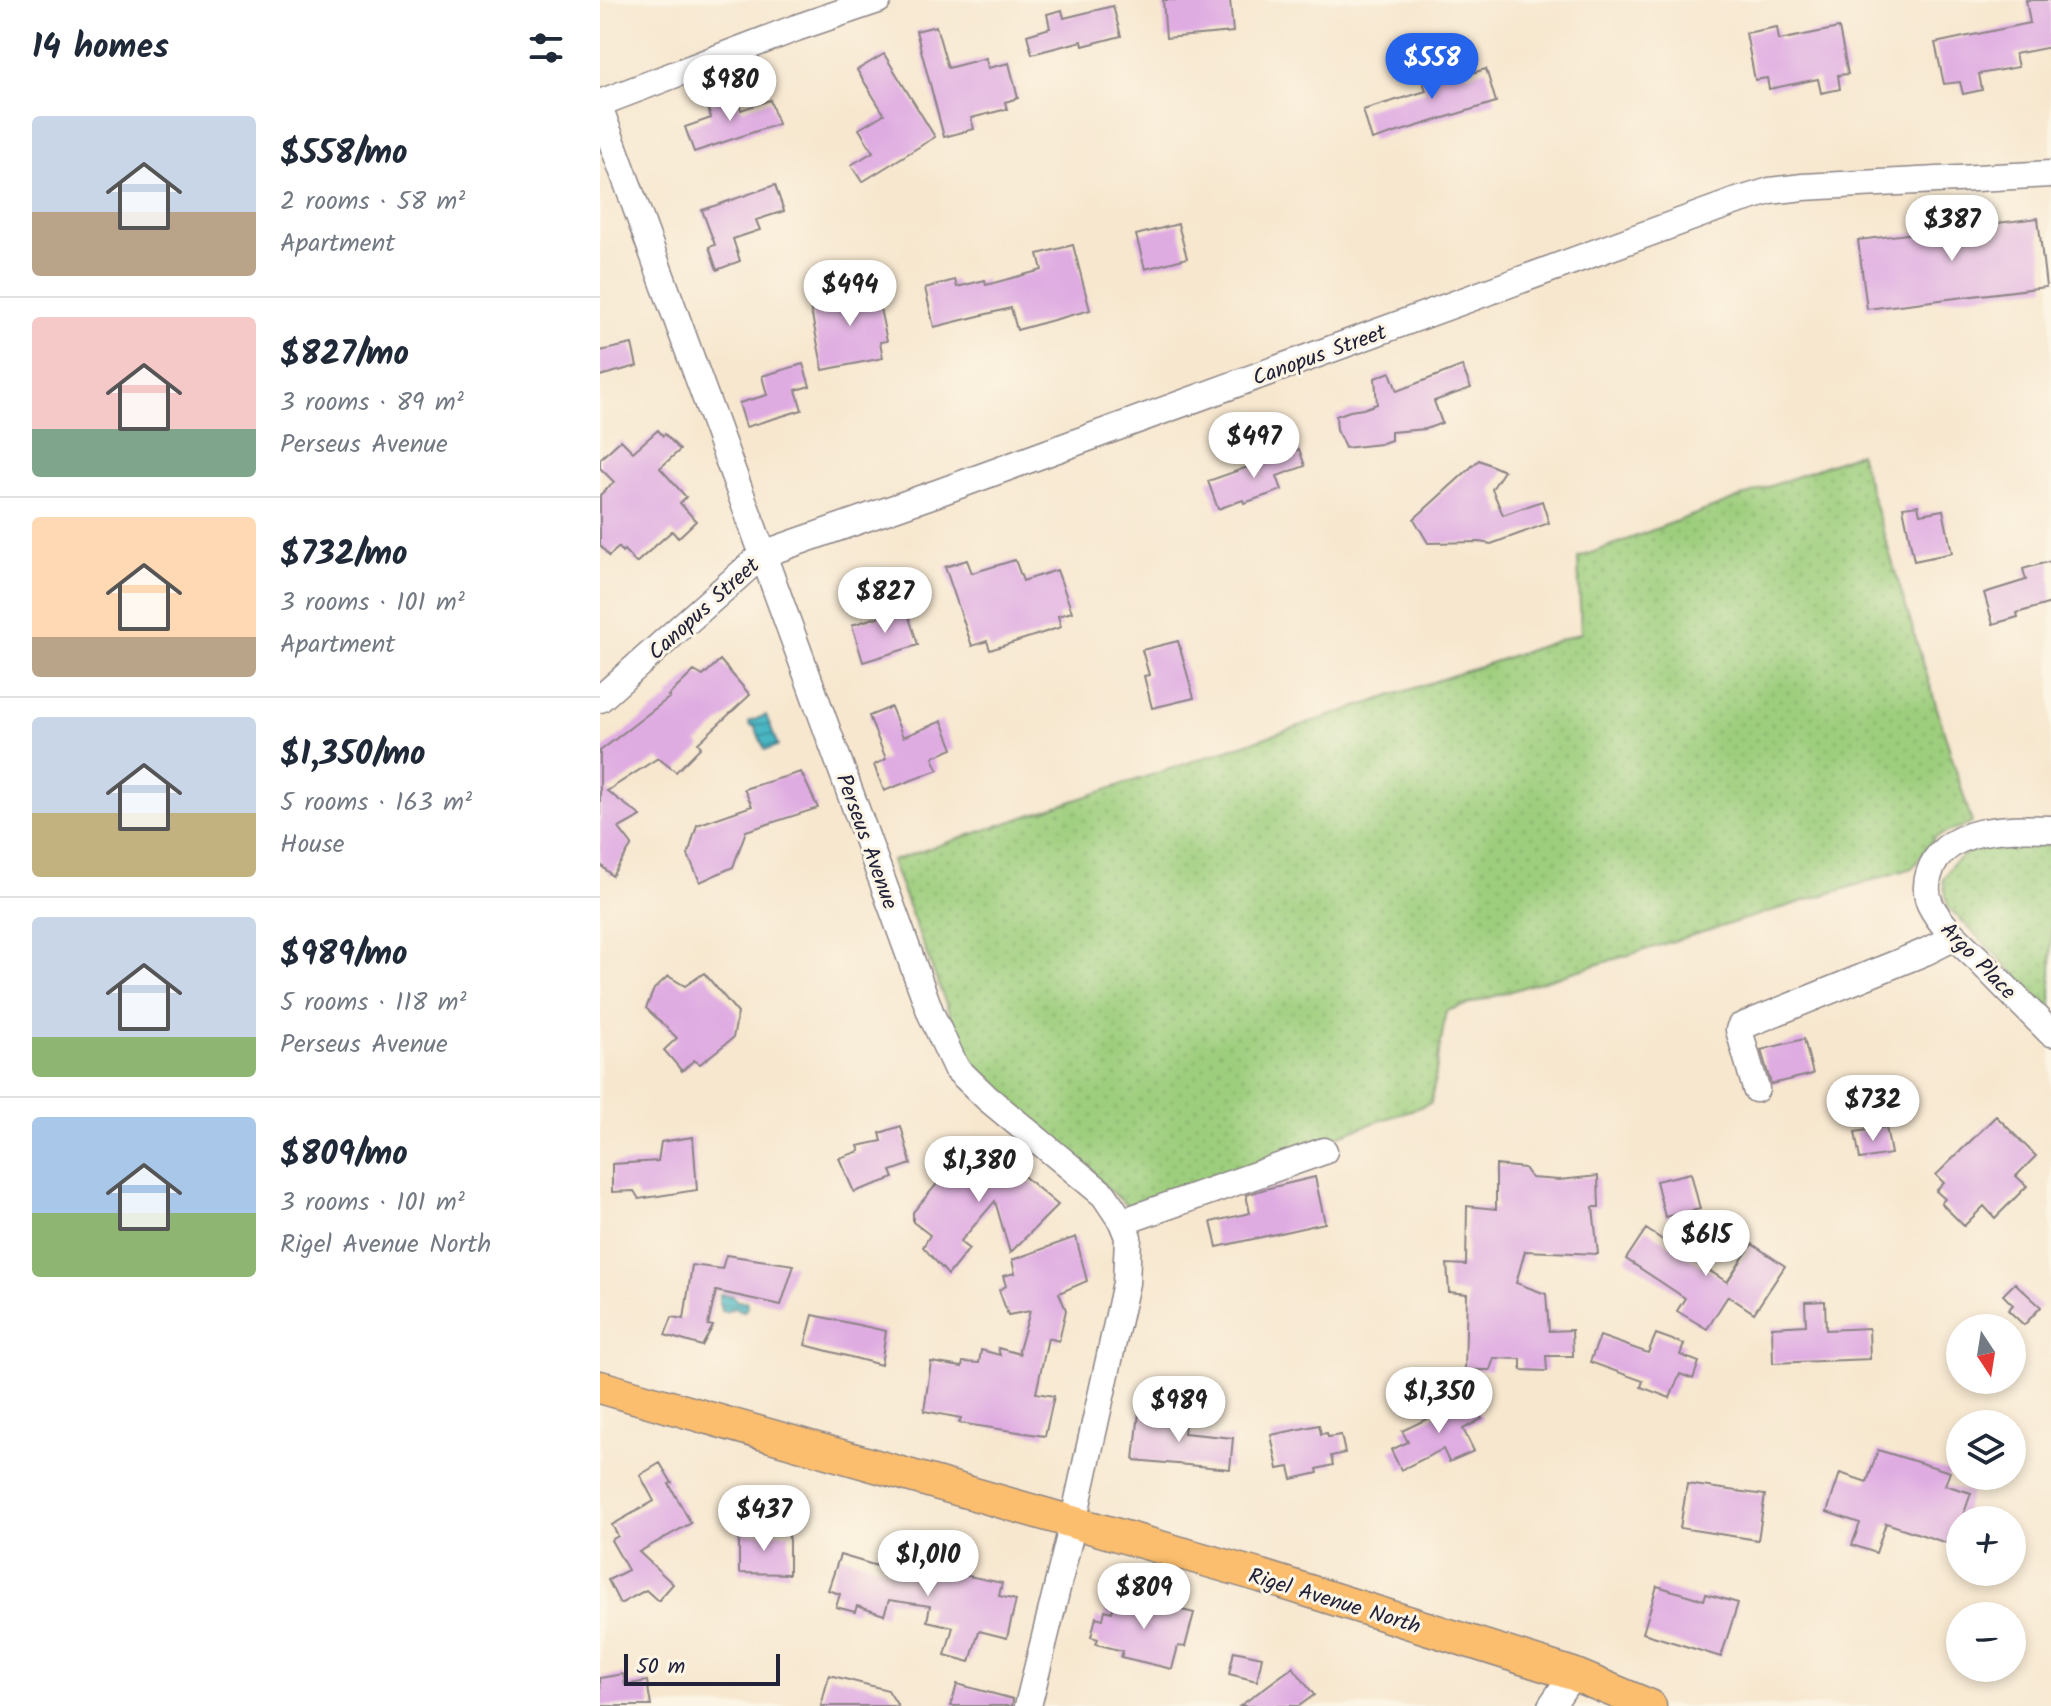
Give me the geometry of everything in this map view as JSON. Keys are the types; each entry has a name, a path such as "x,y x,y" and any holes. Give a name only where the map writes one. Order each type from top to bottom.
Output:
{"main road":[{"name":"Rigel Avenue North","path":"600,1387 1070,1531"},
{"name":"Rigel Avenue North","path":"600,1402 1070,1531 1261,1576 1601,1706"},
{"name":"Rigel Avenue North","path":"1562,1690 1650,1706"}],"street":[{"path":"600,106 781,34 878,0"},
{"name":"Perseus Avenue","path":"600,106 931,1014 950,1056 956,1068 987,1098 1104,1195 1128,1237 1126,1283 1028,1706"},
{"name":"Canopus Street","path":"600,699 763,554 955,487 1756,194 1803,187 2051,174"},
{"name":"Argo Place","path":"2051,829 2010,827 1981,832 1952,844 1938,854 1927,882 1928,900 1942,924 2051,1033"},
{"path":"1756,1089 1740,1027 1955,937"},
{"path":"1122,1222 1324,1151"}],"green space":[{"path":"1859,453 1972,823 1935,837 1912,868 1446,1011 1431,1103 1130,1208 969,1064 891,861 1581,633 1578,558"},
{"path":"2011,842 2051,846 2051,1010 1948,907 1943,880 1953,863 1981,844"}],"water":[{"path":"766,715 778,746 765,750 755,727 750,726 749,722"},
{"path":"720,1294 746,1301 748,1307 744,1311 734,1308 721,1311"}],"building":[{"path":"1163,0 1230,0 1233,32 1166,38"},
{"path":"2026,0 2051,0 2051,47 2015,54 2018,67 1979,74 1982,90 1963,94 1960,82 1944,84 1935,43 2030,23"},
{"path":"1113,6 1121,36 1083,46 1082,41 1032,54 1027,35 1050,28 1047,14 1062,10 1064,18"},
{"path":"936,26 948,68 986,58 988,68 1009,63 1018,98 1005,102 1007,109 971,118 974,129 944,137 916,31"},
{"path":"1777,27 1779,40 1839,28 1848,74 1838,75 1840,89 1821,93 1818,79 1769,89 1767,78 1755,80 1746,33"},
{"path":"884,54 935,137 862,182 851,165 873,152 859,129 884,114 857,70"},
{"path":"1461,63 1465,75 1486,69 1496,102 1372,140 1363,110 1426,91 1421,75"},
{"path":"736,95 741,110 770,100 778,124 694,152 685,127 711,118 707,105"},
{"path":"775,185 784,211 756,220 760,230 733,239 740,261 717,270 709,247 715,245 702,210"},
{"path":"2038,218 2046,287 1867,309 1858,240"},
{"path":"1178,224 1187,258 1145,269 1136,235"},
{"path":"1073,245 1090,310 1017,330 1011,308 934,327 925,288 955,280 957,287 985,280 986,285 1042,270 1038,254"},
{"path":"879,285 883,303 879,304 887,341 880,342 883,358 823,370 810,306 829,302 828,295"},
{"path":"632,344 637,366 600,376 600,351"},
{"path":"803,364 810,386 796,390 802,410 746,427 739,403 767,395 762,376"},
{"path":"1462,366 1471,388 1434,401 1442,423 1426,429 1391,432 1391,440 1380,444 1345,448 1337,430 1336,416 1377,404 1375,378 1390,372 1397,391"},
{"path":"658,430 680,450 660,468 686,497 680,503 696,521 678,538 672,531 636,563 619,547 609,556 600,545 600,495 614,482 600,468 600,459 621,440 633,452"},
{"path":"1299,449 1305,466 1277,476 1282,490 1218,509 1208,481"},
{"path":"1479,460 1504,471 1492,489 1503,515 1542,501 1549,523 1491,544 1428,543 1414,519"},
{"path":"1918,505 1920,514 1943,510 1952,553 1914,561 1903,507"},
{"path":"967,560 972,573 1015,560 1023,581 1057,570 1072,612 1058,616 1061,627 990,650 987,641 972,646 945,567"},
{"path":"2051,561 2051,603 1993,624 1984,593 2026,580 2023,569"},
{"path":"906,608 918,645 863,662 852,625"},
{"path":"1178,641 1194,698 1152,708 1144,676 1149,675 1142,650"},
{"path":"720,660 750,695 698,743 701,747 676,772 658,758 607,791 641,816 619,828 632,845 612,876 600,864 600,751 670,697 694,671 703,676"},
{"path":"891,707 903,737 942,721 953,749 933,757 938,770 884,791 874,765 886,759 869,716"},
{"path":"801,772 818,808 746,831 733,867 700,882 688,855 697,825 752,806 744,789"},
{"path":"704,973 738,1013 733,1038 700,1064 694,1060 682,1071 664,1050 677,1038 646,1008 654,989 668,976 685,986"},
{"path":"1804,1039 1813,1074 1771,1084 1761,1050"},
{"path":"1996,1116 2036,1156 2016,1176 2027,1186 1995,1218 1984,1206 1964,1226 1941,1203 1945,1199 1936,1191 1944,1183 1936,1175"},
{"path":"901,1126 911,1164 891,1171 894,1178 854,1192 839,1158 860,1151 858,1146 882,1141 880,1133"},
{"path":"1886,1127 1891,1154 1860,1159 1855,1132"},
{"path":"693,1137 697,1190 639,1199 634,1191 612,1192 612,1164 658,1161 661,1142"},
{"path":"988,1140 1022,1171 1020,1173 1058,1205 1010,1253 995,1201 960,1242 969,1249 948,1275 923,1247 930,1235 913,1222 913,1212 959,1158 973,1156"},
{"path":"1496,1165 1524,1168 1531,1178 1559,1180 1598,1176 1599,1207 1593,1207 1598,1254 1525,1251 1516,1283 1546,1294 1549,1331 1572,1330 1573,1356 1546,1356 1547,1371 1521,1370 1521,1359 1494,1358 1490,1370 1465,1370 1467,1294 1449,1292 1447,1264 1466,1265 1467,1206 1496,1209"},
{"path":"1691,1173 1700,1209 1665,1217 1656,1181"},
{"path":"1315,1177 1325,1223 1217,1247 1211,1222 1250,1213 1246,1195"},
{"path":"1646,1229 1727,1282 1752,1244 1785,1266 1754,1313 1728,1296 1707,1329 1677,1311 1685,1298 1626,1259"},
{"path":"1076,1237 1087,1281 1059,1293 1066,1310 1059,1341 1048,1338 1036,1393 1054,1396 1045,1436 959,1423 961,1418 924,1411 931,1362 962,1367 963,1362 979,1363 981,1350 1000,1355 998,1348 1020,1354 1030,1311 1008,1315 999,1290 1006,1286 1003,1276 1015,1273 1012,1260"},
{"path":"726,1255 794,1265 781,1305 716,1291 708,1325 713,1326 702,1346 665,1335 672,1317 684,1319 692,1265 722,1269"},
{"path":"2015,1283 2041,1307 2026,1323 2026,1314 2012,1314 2008,1310 2013,1305 2003,1295"},
{"path":"1825,1301 1826,1330 1869,1328 1870,1359 1773,1363 1772,1327 1806,1325 1805,1302"},
{"path":"813,1315 886,1331 881,1365 805,1345"},
{"path":"1656,1334 1684,1344 1680,1355 1699,1362 1693,1379 1680,1374 1670,1398 1641,1387 1643,1381 1590,1362 1600,1336 1648,1353"},
{"path":"1472,1397 1482,1419 1463,1429 1474,1451 1449,1462 1443,1449 1401,1470 1391,1450 1408,1442 1402,1431"},
{"path":"1139,1412 1173,1415 1172,1423 1185,1424 1184,1433 1233,1438 1230,1469 1134,1460"},
{"path":"1319,1425 1321,1434 1327,1433 1328,1437 1341,1435 1345,1453 1331,1456 1333,1465 1317,1469 1318,1473 1292,1479 1289,1467 1278,1469 1271,1435"},
{"path":"1878,1450 1946,1471 1946,1490 1971,1493 1966,1506 1946,1506 1946,1543 1886,1523 1876,1553 1852,1545 1860,1523 1827,1512 1840,1473 1867,1482"},
{"path":"660,1463 691,1523 639,1552 673,1584 658,1601 646,1590 620,1604 608,1580 628,1570 611,1540 618,1536 612,1525 654,1501 640,1475"},
{"path":"1687,1484 1765,1495 1758,1540 1680,1528"},
{"path":"739,1533 789,1533 789,1574 739,1573"},
{"path":"908,1551 932,1555 930,1568 1002,1583 999,1596 1016,1600 1007,1638 979,1631 970,1662 945,1655 953,1627 927,1621 930,1606 889,1600 884,1615 857,1606 855,1612 836,1607 840,1594 828,1590 840,1555 904,1574"},
{"path":"1657,1586 1704,1600 1706,1594 1738,1603 1721,1657 1643,1633"},
{"path":"1117,1594 1194,1613 1185,1647 1178,1646 1172,1669 1121,1657 1123,1651 1096,1644 1098,1639 1091,1637 1096,1617 1103,1619 1105,1610 1112,1612"},
{"path":"1234,1651 1262,1657 1257,1681 1229,1674"},
{"path":"1293,1667 1314,1695 1299,1706 1240,1706"},
{"path":"623,1674 625,1685 647,1681 651,1706 601,1706 600,1678"},
{"path":"829,1675 888,1690 898,1706 821,1706"},
{"path":"957,1684 1013,1699 1012,1706 951,1706"}]}
